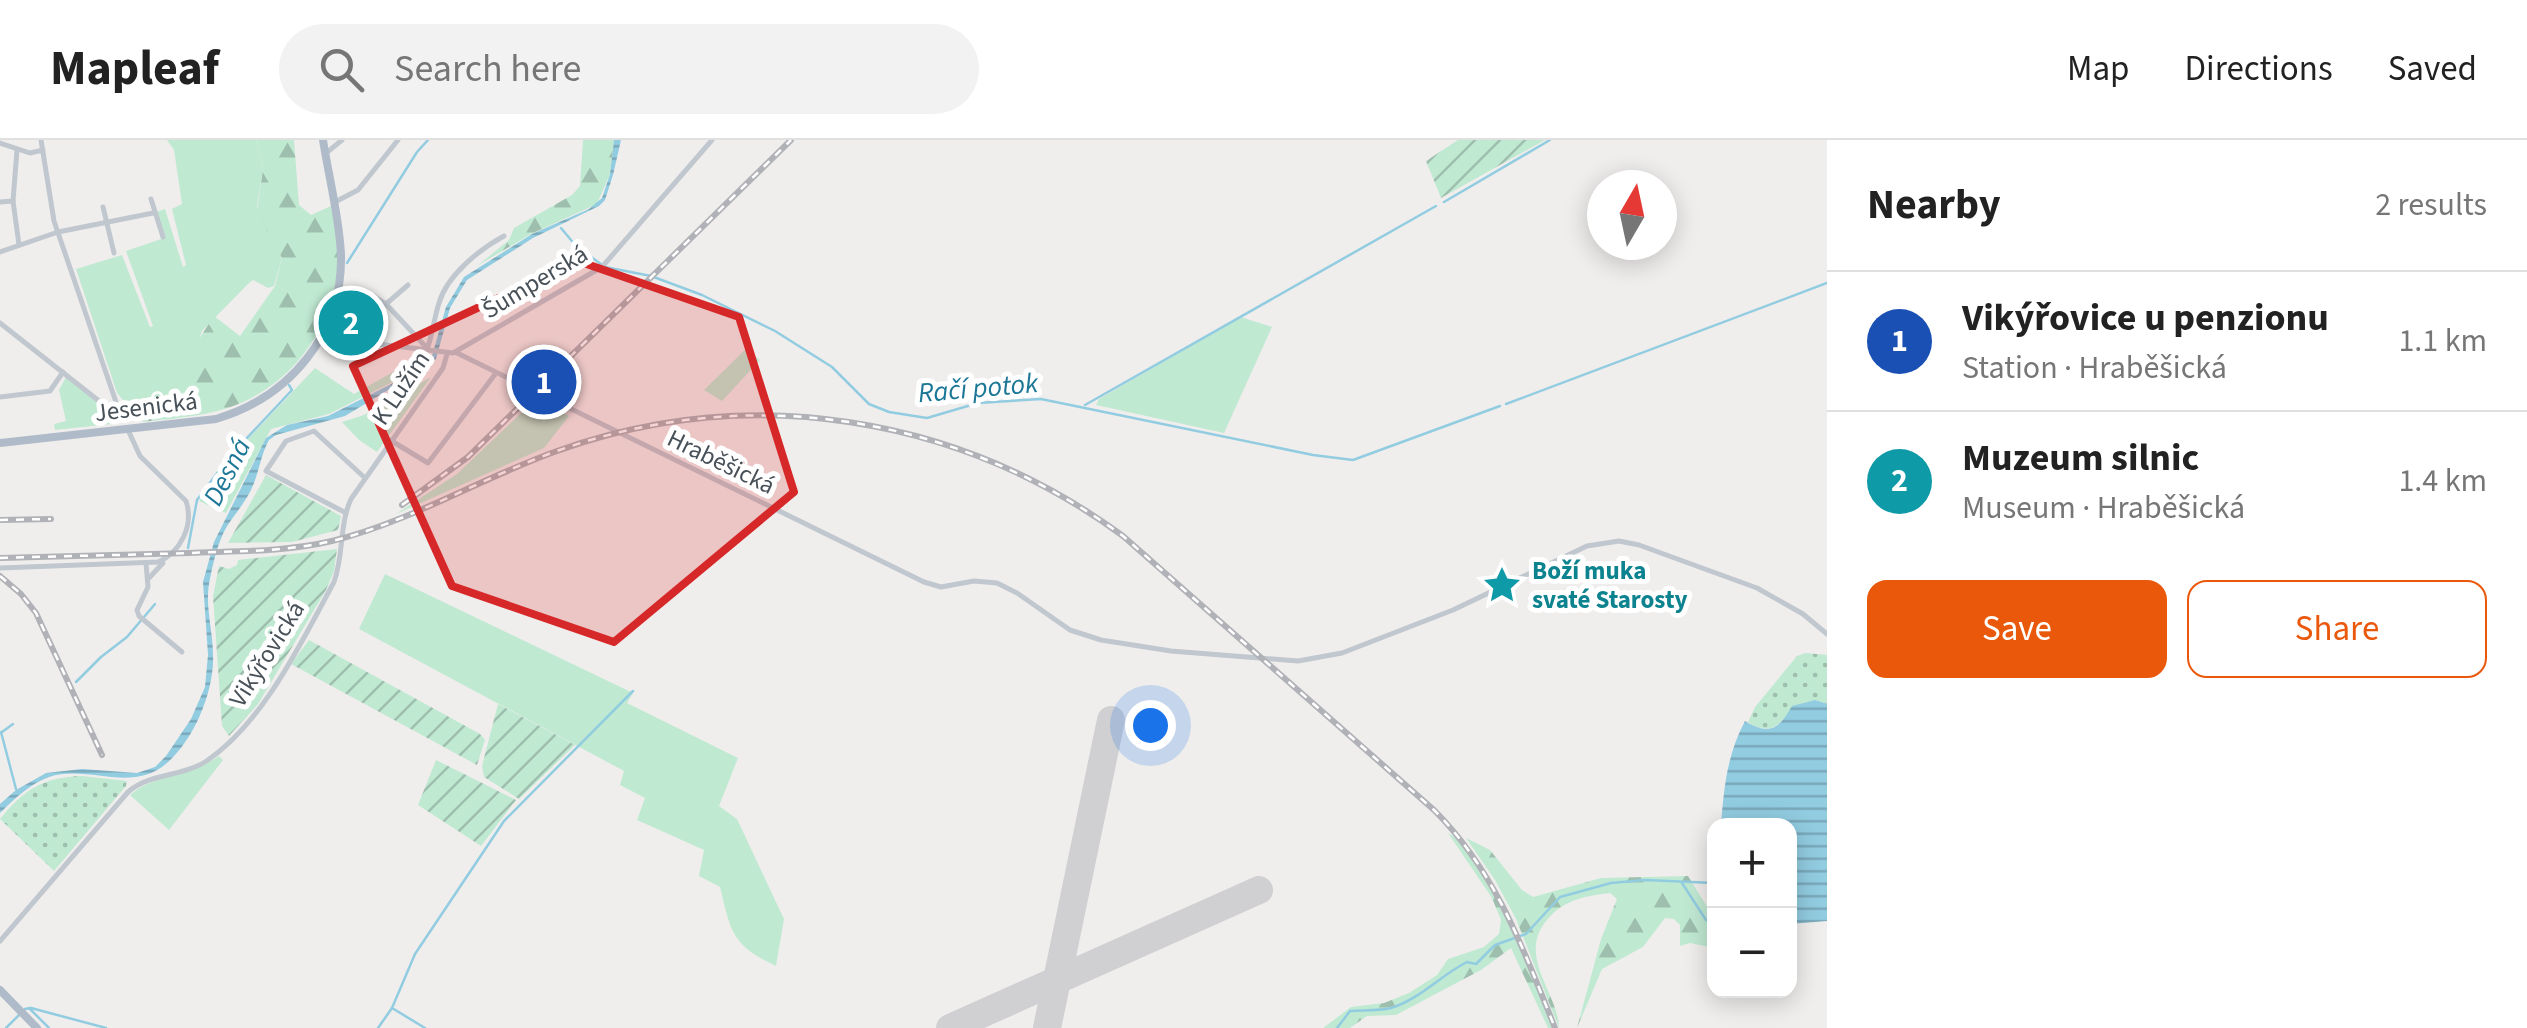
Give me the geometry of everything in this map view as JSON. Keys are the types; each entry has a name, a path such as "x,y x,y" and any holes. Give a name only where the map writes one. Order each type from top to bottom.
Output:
{"main road":[{"path":"323,140 340,271 337,297 325,331"},
{"name":"Jesenická","path":"0,443 226,416 259,402 286,382 303,365 325,331"},
{"path":"0,990 37,1028"}],"street":[{"path":"0,323 113,412 116,402 58,232 41,140"},
{"path":"325,154 342,140"},
{"path":"334,202 358,190 398,140"},
{"name":"Šumperská","path":"448,353 603,266 712,140"},
{"path":"0,143 30,153 43,150"},
{"path":"17,150 13,201 18,244"},
{"path":"150,200 163,238"},
{"path":"0,202 13,201"},
{"path":"103,207 114,253"},
{"path":"0,252 58,232 153,213"},
{"path":"430,350 445,288 480,251 504,236"},
{"path":"386,304 408,285"},
{"path":"372,295 386,304 430,350"},
{"name":"Hraběšická","path":"325,331 353,340 448,353 924,582 941,586 974,580 1008,587 1058,623 1101,640 1298,662 1342,653 1453,610 1588,546 1620,541 1757,588 1827,634"},
{"name":"K Lužím","path":"389,442 440,374 448,353"},
{"path":"0,397 50,391 62,372"},
{"path":"389,442 428,463 496,373"},
{"path":"128,430 140,456 186,501 189,515 180,544 148,579"},
{"path":"346,513 266,471 286,441 314,430 365,478"},
{"name":"Vikýřovická","path":"0,940 139,782 196,768 253,718 334,582 346,513 389,442"},
{"path":"0,568 164,560"},
{"path":"146,563 148,587 138,604 139,616 182,652"}],"highlighted area":[{"path":"578,261 739,317 794,492 614,642 452,586 353,366"}],"green space":[{"path":"167,140 256,140 263,169 257,207 282,258 274,286 268,288 253,280 248,284 202,331 189,368 148,403 129,407 117,393 76,269 122,255 150,327 153,326 126,251 161,239 156,212 165,209 183,267 186,265 172,209 182,204 174,150"},
{"path":"256,140 294,140 299,205 311,215 331,206 339,252 332,299 299,360 264,391 219,410 143,422 149,402 189,368 195,345 214,316 240,336 275,286 282,258 257,211 263,169"},
{"path":"583,140 614,140 610,174 597,204 531,234 477,266 509,240 514,228 572,195 580,186"},
{"path":"1458,140 1545,140 1441,198 1426,161"},
{"path":"1241,317 1272,327 1224,433 1096,405 1099,399"},
{"path":"746,349 760,360 722,401 704,390"},
{"path":"425,354 431,355 416,370 329,414 271,429 226,513 199,501 231,457 315,368 354,394"},
{"path":"66,377 111,413 112,424 55,430 54,424 66,421 59,390"},
{"path":"431,377 377,452 342,422 364,415"},
{"path":"536,399 569,416 544,448 396,514 457,474"},
{"path":"266,475 341,516 338,530 292,542 228,543"},
{"path":"337,549 326,590 258,704 229,736 222,726 213,596 219,566 229,569 238,560"},
{"path":"385,574 633,693 627,703 738,758 719,806 737,819 784,919 776,966 750,951 736,936 720,887 699,876 704,850 637,820 645,798 620,785 624,771 359,629"},
{"path":"309,640 480,734 485,740 477,765 291,664"},
{"path":"1827,655 1827,704 1801,704 1771,728 1748,722 1755,707 1797,656"},
{"path":"498,704 575,745 519,799 484,777 482,766"},
{"path":"219,756 223,760 169,830 130,795 150,783"},
{"path":"436,760 516,800 481,846 418,805"},
{"path":"82,776 127,781 54,871 0,819 36,787"},
{"path":"1448,833 1465,847 1496,893 1552,1028 1548,1028 1511,948 1481,970 1396,1015 1367,1016 1350,1028 1323,1028 1351,1007 1384,1003 1409,993 1437,975 1448,959 1484,947 1499,934 1501,920 1492,898"},
{"path":"1466,838 1490,850 1522,890 1533,897 1601,878 1688,876 1707,907 1707,947 1690,943 1680,946 1680,925 1665,918 1643,947 1602,969 1577,1028 1601,939 1617,899 1610,893 1567,903 1547,920 1536,947 1559,1028 1516,919"}],"water":[{"path":"614,140 621,140 605,200 599,206 533,238 467,280 450,308 436,359 430,365 345,416 269,440 251,490 226,528 216,553 208,598 213,668 194,728 177,753 153,772 139,776 49,777 0,813 0,804 16,790 46,773 82,769 137,773 155,767 166,756 191,719 205,687 208,655 203,582 214,542 266,438 287,425 328,416 401,379 432,356 446,307 464,277 532,234 589,209 602,198"},
{"path":"1815,700 1827,704 1827,921 1797,923 1797,818 1722,818 1730,759 1745,721 1773,728 1792,706"}],"waterway":[{"path":"347,263 428,140"},
{"path":"1444,202 1550,140"},
{"path":"1085,405 1436,206"},
{"name":"Račí potok","path":"561,228 576,246 605,267 651,276 702,295 775,331 832,367 869,404 889,412 927,418 978,403 1041,399 1353,460 1500,406"},
{"name":"Račí potok","path":"1506,404 1827,283"},
{"name":"Desná","path":"188,548 197,500 230,456 292,390 289,385"},
{"path":"76,682 127,637 155,604"},
{"path":"378,1028 392,1008 415,954 504,821 633,691"},
{"path":"2,732 13,724"},
{"path":"1,732 16,789"},
{"path":"1337,1028 1350,1011 1391,1008 1467,962 1476,964 1495,945 1526,934 1560,897 1611,883 1707,883"},
{"path":"1682,883 1707,921"},
{"path":"29,1008 49,1028"},
{"path":"392,1008 425,1028"},
{"path":"25,1009 106,1028"},
{"path":"6,1028 19,1015"}],"runway":[{"path":"1047,1028 1111,720"},
{"path":"950,1028 1259,890"}],"railway":[{"path":"402,505 468,457 791,140"},
{"path":"0,558 243,551 314,545 389,523 557,451 630,430 703,418 777,416 850,422 922,438 992,462 1059,495 1123,536 1434,810 1475,859 1506,912 1555,1028"},
{"path":"0,520 51,519"},
{"path":"0,576 36,613 102,755"}],"place":[{"name":"Muzeum silnic","path":"351,323"},
{"name":"Vikýřovice u penzionu","path":"544,382"},
{"name":"Boží muka svaté Starosty","path":"1502,585"}]}
